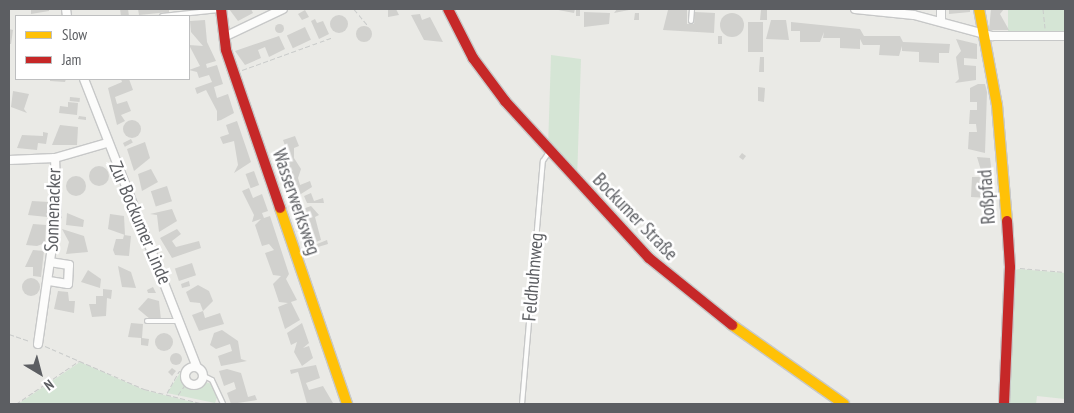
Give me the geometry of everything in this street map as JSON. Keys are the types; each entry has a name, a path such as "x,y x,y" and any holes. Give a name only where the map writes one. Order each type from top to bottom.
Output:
{"street":[{"name":"Wasserwerksweg","path":"221,9 224,37 234,72 347,404"},
{"path":"224,37 283,9"},
{"name":"Bockumer Straße","path":"448,9 483,73 549,152 677,284 844,404"},
{"path":"855,9 914,12 984,35 1065,36"},
{"path":"941,9 941,21"},
{"name":"Roßpfad","path":"979,9 998,114 1010,267 1004,404"},
{"name":"Zur Bockumer Linde","path":"84,80 107,143 181,321 197,367 204,376"},
{"name":"Sonnenacker","path":"9,160 55,158 107,143"},
{"name":"Sonnenacker","path":"38,344 51,262 55,158"},
{"name":"Sonnenacker","path":"49,281 68,284 70,265 51,262"},
{"path":"197,367 186,378 197,385 204,376"}],"lane":[{"path":"170,15 221,9"},
{"path":"691,21 692,9"},
{"name":"Feldhuhnweg","path":"522,404 543,161 549,152"},
{"path":"147,321 181,321"},
{"name":"Zur Bockumer Linde","path":"204,376 212,380 223,404"}],"path":[{"path":"354,9 369,27"},
{"path":"1043,9 1046,36"},
{"path":"234,72 331,38"},
{"path":"1010,267 1065,272"},
{"path":"9,334 79,360 144,389 204,404"},
{"path":"16,404 79,360"},
{"path":"167,394 179,372 186,378 178,396"}],"green space":[{"path":"1008,9 1065,9 1065,34 1008,34"},
{"path":"551,55 581,59 577,180 548,148"},
{"path":"1019,269 1065,273 1065,399 1037,396 1036,404 1006,404 1012,271"},
{"path":"80,362 144,390 200,404 18,404"},
{"path":"180,373 190,388 205,382 212,384 218,395 215,403 167,393"}],"building":[{"path":"31,9 49,9 49,11 31,14"},
{"path":"120,9 128,9 129,15 121,15"},
{"path":"138,9 169,9 169,12 139,15"},
{"path":"229,9 251,9 253,13 238,21"},
{"path":"396,9 399,15 388,17 388,10"},
{"path":"553,9 575,9 574,13"},
{"path":"576,9 580,9 580,16 576,16"},
{"path":"617,9 634,9 614,13"},
{"path":"949,9 970,9 970,12 949,14"},
{"path":"991,9 1004,9 1000,14 1009,30 989,30"},
{"path":"305,10 309,17 302,20 298,14"},
{"path":"668,10 687,10 687,24 694,24 695,12 715,13 714,33 663,30"},
{"path":"761,10 767,10 767,20 760,20"},
{"path":"584,12 610,13 609,24 584,27"},
{"path":"635,13 639,13 639,20 634,20"},
{"path":"732,13 740,17 744,25 740,33 732,37 724,33 720,25 724,17"},
{"path":"420,14 422,20 430,17 443,42 424,40 411,15"},
{"path":"339,15 345,18 348,24 345,30 339,33 333,30 330,24 333,18"},
{"path":"315,19 317,23 323,21 329,34 319,39 311,21"},
{"path":"205,20 207,42 216,61 206,64 207,68 217,65 223,84 214,87 217,98 228,94 234,113 221,120 217,121 217,111 206,90 197,94 195,88 212,82 209,75 199,78 197,72 190,70 200,66 190,45 203,46 191,32 190,21"},
{"path":"771,20 786,20 789,40 766,39"},
{"path":"748,22 763,22 763,52 748,52"},
{"path":"791,22 860,29 864,36 900,36 903,42 950,44 949,53 939,53 939,63 919,62 919,52 902,51 902,46 899,56 879,55 880,45 863,45 860,39 860,49 840,48 840,38 823,38 824,32 820,42 800,42 800,31 791,31"},
{"path":"279,23 284,28 279,33 274,28"},
{"path":"364,26 370,28 372,34 370,40 364,42 358,40 356,34 358,28"},
{"path":"305,27 311,40 293,48 287,35"},
{"path":"9,29 13,30 11,44 9,44"},
{"path":"279,36 285,49 269,57 265,47 258,50 261,58 245,65 235,51"},
{"path":"718,36 722,36 722,44 718,44"},
{"path":"956,39 977,44 977,59 964,58 964,65 976,66 976,80 955,83 959,79 956,57 961,51"},
{"path":"760,57 764,57 764,72 759,72"},
{"path":"50,80 66,80 65,82"},
{"path":"121,80 129,80 133,90 115,97 117,104 127,101 131,111 121,115 125,121 117,125 108,88 122,82"},
{"path":"978,84 985,84 987,92 985,153 968,149 969,132 977,132 976,124 969,124 970,110 977,110 977,102 970,102 970,88"},
{"path":"758,87 765,88 764,102 758,101"},
{"path":"13,91 29,94 24,109 27,113 11,107"},
{"path":"70,97 80,98 80,102 70,101"},
{"path":"68,102 78,103 77,115 59,113 60,106 68,107"},
{"path":"79,116 86,117 86,120 78,119"},
{"path":"132,120 138,123 141,129 138,135 132,138 126,135 123,129 126,123"},
{"path":"237,121 251,162 234,173 238,165 234,141 223,144 220,137 229,134 226,125"},
{"path":"60,125 78,127 77,145 52,145"},
{"path":"43,132 48,133 46,144 38,143 37,150 17,148 22,135 43,136"},
{"path":"295,136 299,146 294,148 294,158 301,169 298,178 300,185 310,181 312,187 293,199 286,185 292,176 284,175 278,157 288,154 283,140"},
{"path":"131,139 133,143 125,147 123,143"},
{"path":"145,142 150,158 134,171 127,149"},
{"path":"742,153 746,156 743,160 739,157"},
{"path":"977,157 990,158 993,182 989,181 988,198 971,197 972,177 983,177"},
{"path":"99,166 106,169 109,176 106,183 99,186 92,183 89,176 92,169"},
{"path":"151,169 158,182 142,191 138,174"},
{"path":"254,171 259,185 251,188 246,174"},
{"path":"76,176 83,179 86,186 83,193 76,196 69,193 66,186 69,179"},
{"path":"167,186 172,201 156,206 151,191"},
{"path":"249,188 253,198 262,194 268,211 262,213 264,218 270,216 289,274 286,279 297,300 291,302 300,320 285,329 278,307 288,303 279,302 273,284 281,276 273,275 265,253 274,250 269,244 262,246 255,225 261,219 252,222 254,215 242,191"},
{"path":"311,193 314,201 323,198 324,203 307,203 304,196"},
{"path":"32,201 49,202 47,217 28,215"},
{"path":"311,206 319,215 315,217 321,240 308,245 297,211"},
{"path":"172,209 177,221 159,232 157,215 150,214"},
{"path":"67,213 84,220 83,227 66,225"},
{"path":"110,214 124,216 125,235 108,229"},
{"path":"33,224 46,225 45,243 37,246 26,245"},
{"path":"62,229 84,236 88,252 66,254 69,242"},
{"path":"177,229 181,234 172,241 176,247 199,241 201,248 172,258 160,238"},
{"path":"124,235 131,236 129,256 115,255 113,250 116,239 123,239"},
{"path":"327,240 328,244 318,247 317,244"},
{"path":"33,250 44,251 41,277 33,276 33,267 25,267"},
{"path":"192,263 196,275 179,281 175,269"},
{"path":"118,266 131,272 136,288 122,287"},
{"path":"88,270 101,279 100,288 81,282"},
{"path":"31,278 37,281 40,287 37,293 31,296 25,293 22,287 25,281"},
{"path":"189,281 190,286 182,288 181,284"},
{"path":"198,285 209,291 213,301 203,311 200,303 190,302 186,292"},
{"path":"153,287 156,293 148,293 147,290"},
{"path":"103,289 112,290 111,299 107,298 106,316 92,317 89,304 96,304 96,296 103,296"},
{"path":"58,291 68,292 69,301 75,301 74,313 54,309"},
{"path":"148,298 159,301 161,320 150,319 138,309"},
{"path":"203,311 205,318 220,313 224,324 199,331 192,315"},
{"path":"131,323 143,324 142,338 149,339 148,346 141,345 141,338 128,337"},
{"path":"302,323 309,343 303,348 309,346 313,358 302,366 294,352 297,342 291,345 287,333"},
{"path":"222,330 238,341 241,359 247,361 221,366 218,356 232,351 230,344 216,349 210,345 214,333"},
{"path":"164,333 170,336 173,342 170,348 164,351 158,348 155,342 158,336"},
{"path":"174,353 178,353 182,359 178,365 174,365 170,361 170,357"},
{"path":"316,365 320,378 306,383 309,390 323,386 333,403 307,404 298,372 291,374 290,370"},
{"path":"172,368 176,371 172,376 168,372"},
{"path":"227,369 241,373 248,397 255,395 257,400 231,404 227,393 236,389 234,382 224,386 219,371"}],"traffic: slow":[{"path":"979,9 997,105 1007,221"},
{"path":"280,208 347,404"},
{"path":"732,325 844,404"}],"traffic: jam":[{"path":"221,9 226,50 280,208"},
{"path":"448,9 473,58 505,101 649,258 732,325"},
{"path":"1004,404 1010,267 1007,221"}]}
